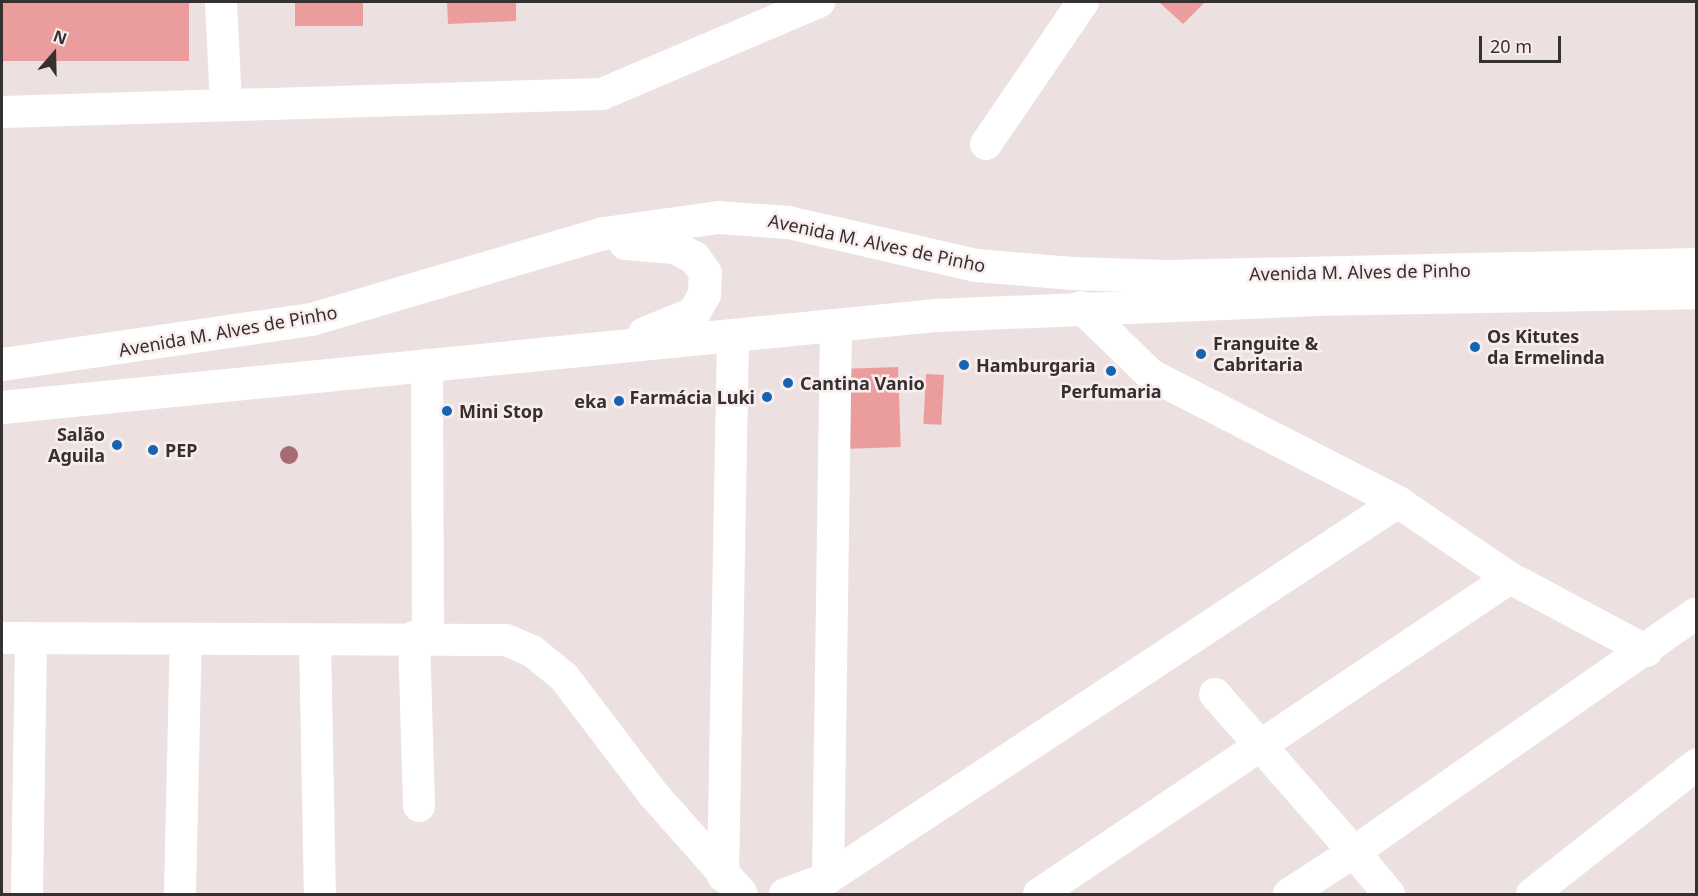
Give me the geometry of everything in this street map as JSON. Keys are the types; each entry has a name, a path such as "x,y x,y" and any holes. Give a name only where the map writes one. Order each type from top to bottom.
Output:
{"main road":[{"name":"Avenida M. Alves de Pinho","path":"2,364 311,319 604,233 717,217 800,225 976,265 1061,272 1167,276 1696,264"},
{"path":"538,253 652,243 686,252 705,273 700,303 681,321 554,352"},
{"name":"Avenida M. Alves de Pinho","path":"2,407 836,325 1081,307 1696,292"}],"street":[{"path":"221,2 226,105"},
{"path":"2,112 602,94 819,2"},
{"path":"986,144 1083,2"},
{"path":"1081,307 1151,375 1398,502 1510,578 1647,651"},
{"path":"828,878 836,325"},
{"path":"732,885 733,336"},
{"path":"419,806 427,365"},
{"path":"2,415 69,400"},
{"path":"785,894 828,878 1398,502"},
{"path":"1039,894 1258,743 1510,578"},
{"path":"1289,894 1647,651 1693,623"},
{"path":"27,894 16,639 315,640 421,637 506,640 532,651 564,677 732,885"},
{"path":"180,894 186,639"},
{"path":"315,640 320,894"},
{"path":"1215,694 1389,894"},
{"path":"1532,894 1696,765"}],"building":[{"path":"2,2 189,2 189,61 2,61"},
{"path":"295,2 363,2 363,26 295,26"},
{"path":"447,2 516,2 516,21 448,24"},
{"path":"1159,2 1205,2 1183,24"},
{"path":"898,367 901,447 850,449 847,369"},
{"path":"926,374 944,375 941,425 923,424"}],"place":[{"name":"Os Kitutes da Ermelinda","path":"1475,347"},
{"name":"Franguite & Cabritaria","path":"1201,354"},
{"name":"Hamburgaria","path":"964,365"},
{"name":"Perfumaria","path":"1111,371"},
{"name":"Cantina Vanio","path":"788,383"},
{"name":"Farmácia Luki","path":"767,397"},
{"name":"eka","path":"619,401"},
{"name":"Mini Stop","path":"447,411"},
{"name":"Salão Aguila","path":"117,445"},
{"name":"PEP","path":"153,450"}]}
